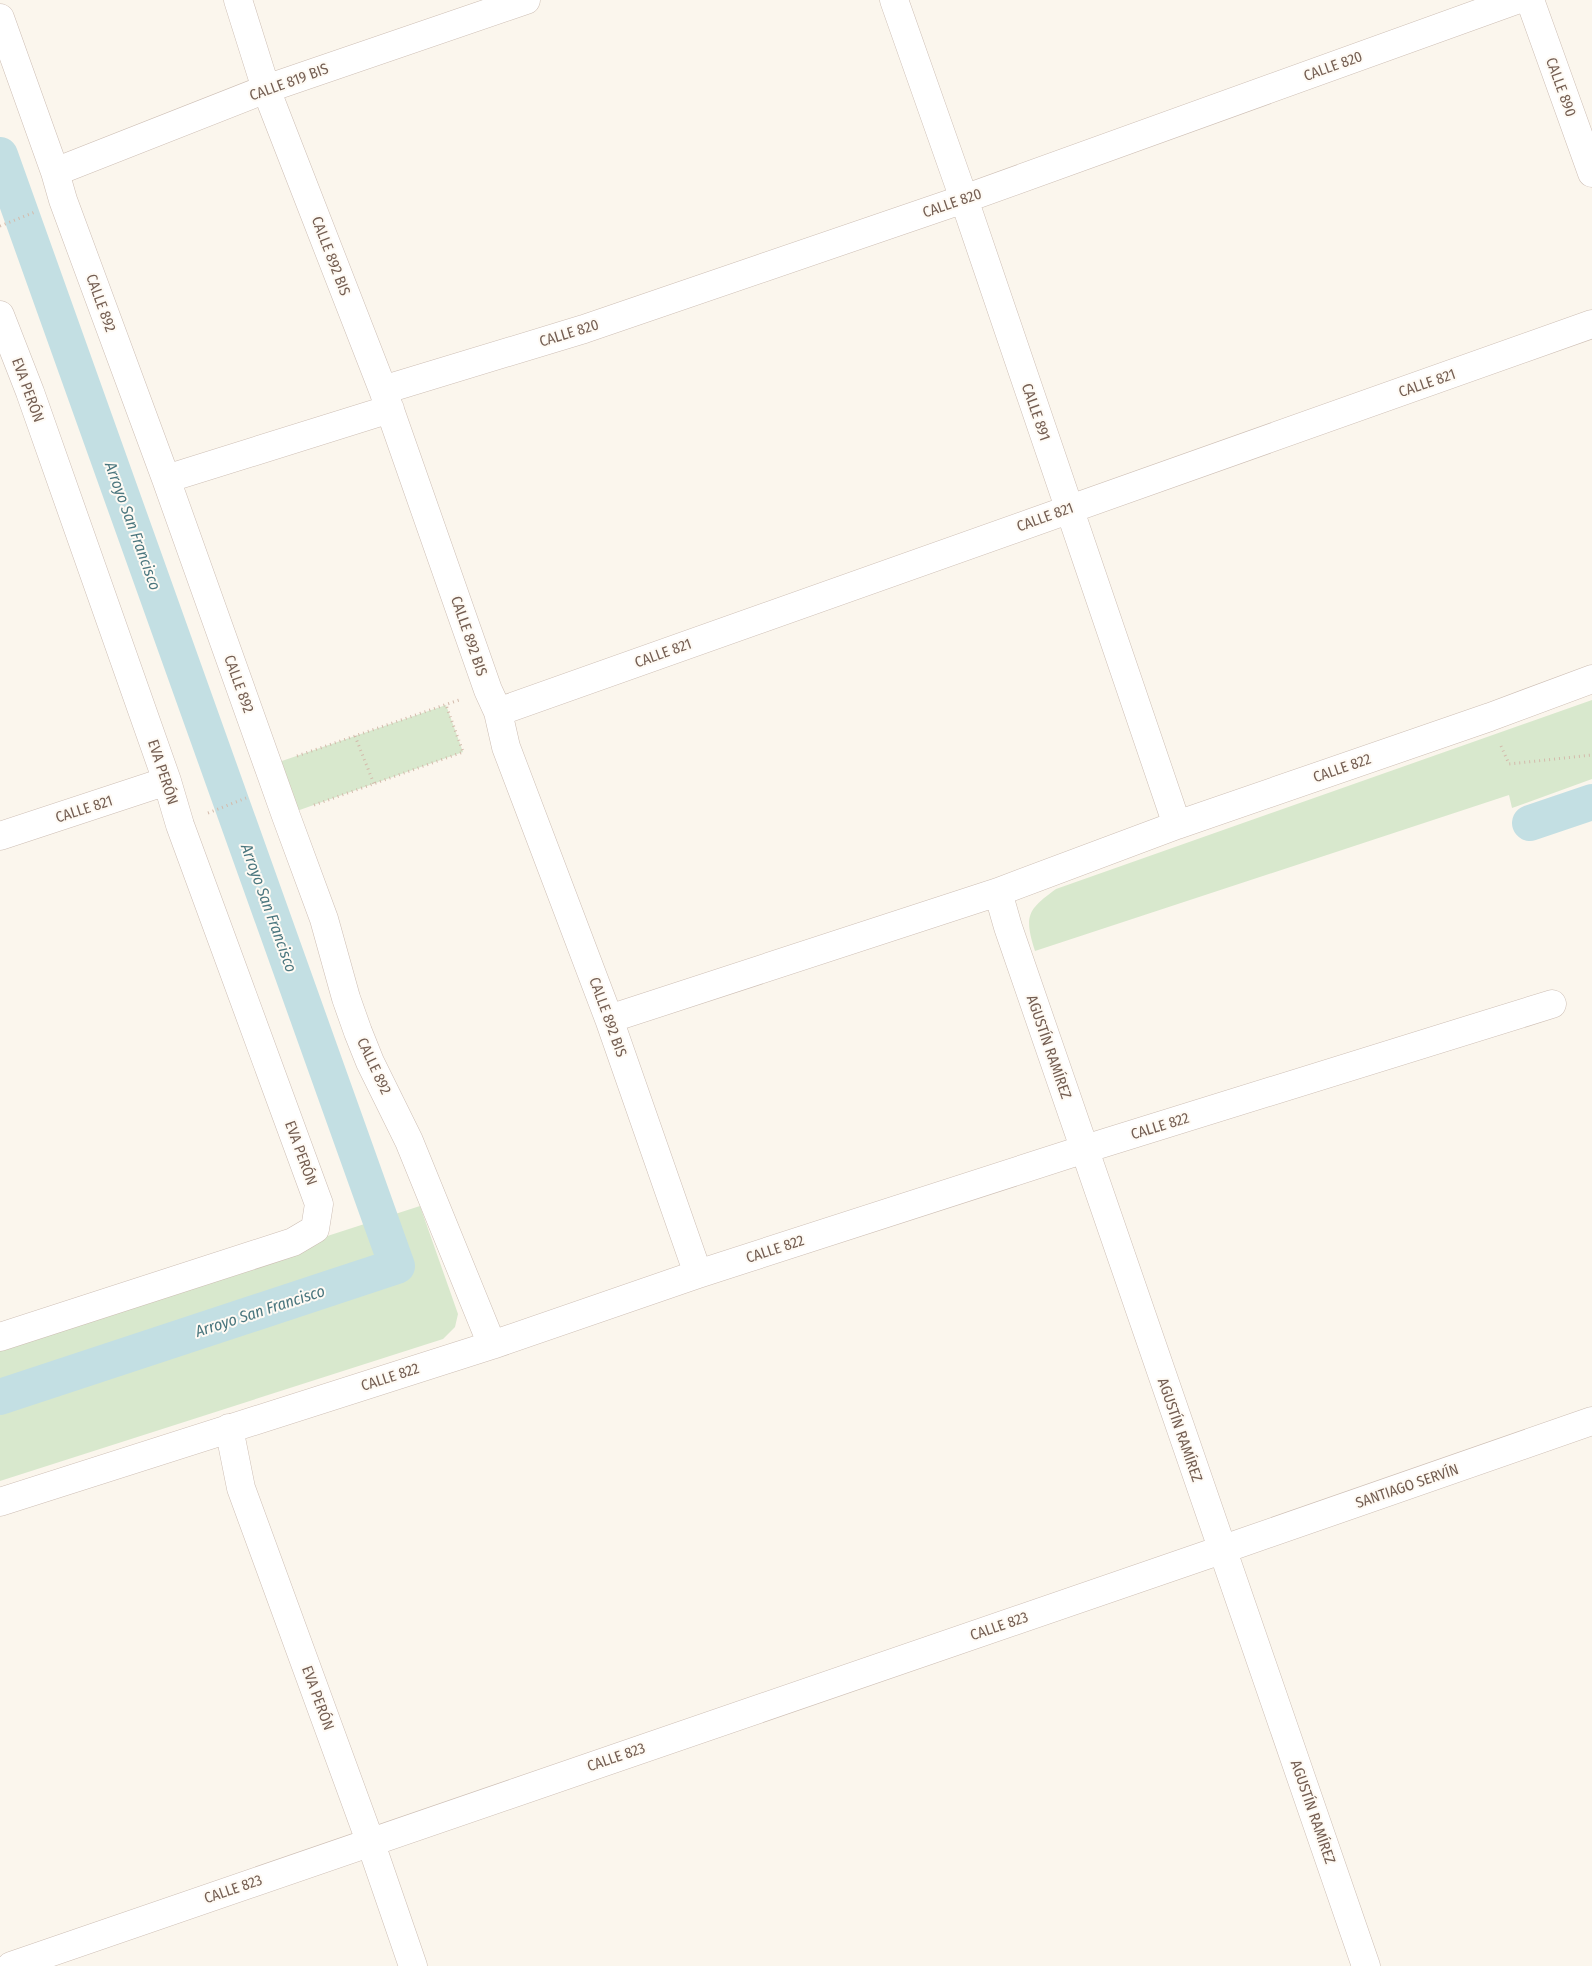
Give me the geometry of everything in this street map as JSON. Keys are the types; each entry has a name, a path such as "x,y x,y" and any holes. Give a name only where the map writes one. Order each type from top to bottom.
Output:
{"street":[{"name":"CALLE 892 BIS","path":"238,0 266,90 386,399 493,701 506,747 609,1019 698,1274"},
{"name":"CALLE 819 BIS","path":"55,172 266,90 526,0"},
{"name":"CALLE 891","path":"894,0 964,199 1177,826"},
{"name":"CALLE 820","path":"166,479 584,329 964,199 1516,0"},
{"name":"CALLE 890","path":"1530,0 1592,173"},
{"name":"CALLE 892","path":"0,18 55,172 63,200 166,479 324,919 346,998 358,1032 370,1062 409,1141 492,1345"},
{"name":"EVA PERÓN","path":"0,315 30,392 167,782 180,825 319,1204 315,1228 293,1242 0,1336"},
{"name":"CALLE 821","path":"493,701 1069,509 1592,324"},
{"name":"CALLE 822","path":"609,1019 998,892 1177,826 1490,717 1592,679"},
{"name":"CALLE 821","path":"0,836 167,782"},
{"name":"AGUSTÍN RAMÍREZ","path":"998,892 1008,927 1221,1550 1366,1966"},
{"name":"CALLE 822","path":"0,1502 492,1345 698,1274 1085,1149 1552,1004"},
{"name":"SANTIAGO SERVÍN","path":"1221,1550 1592,1421"},
{"name":"EVA PERÓN","path":"229,1428 241,1488 370,1842 413,1966"},
{"name":"CALLE 823","path":"11,1966 1221,1550"}],"path":[{"path":"0,226 38,210"},
{"path":"268,766 446,705 493,701"},
{"path":"286,816 463,752 446,705"},
{"path":"1490,717 1508,764 1592,755"},
{"path":"355,736 374,784"},
{"path":"210,812 249,797"}],"green space":[{"path":"1592,700 1592,779 1512,808 1509,795 1035,951 1029,922 1030,915 1039,903 1056,889"},
{"path":"446,705 463,752 294,812 276,763"},
{"path":"420,1206 458,1314 455,1327 443,1339 0,1481 0,1342"}],"waterway":[{"name":"Arroyo San Francisco","path":"0,155 397,1266 0,1397"},
{"path":"1530,823 1592,802"}]}
